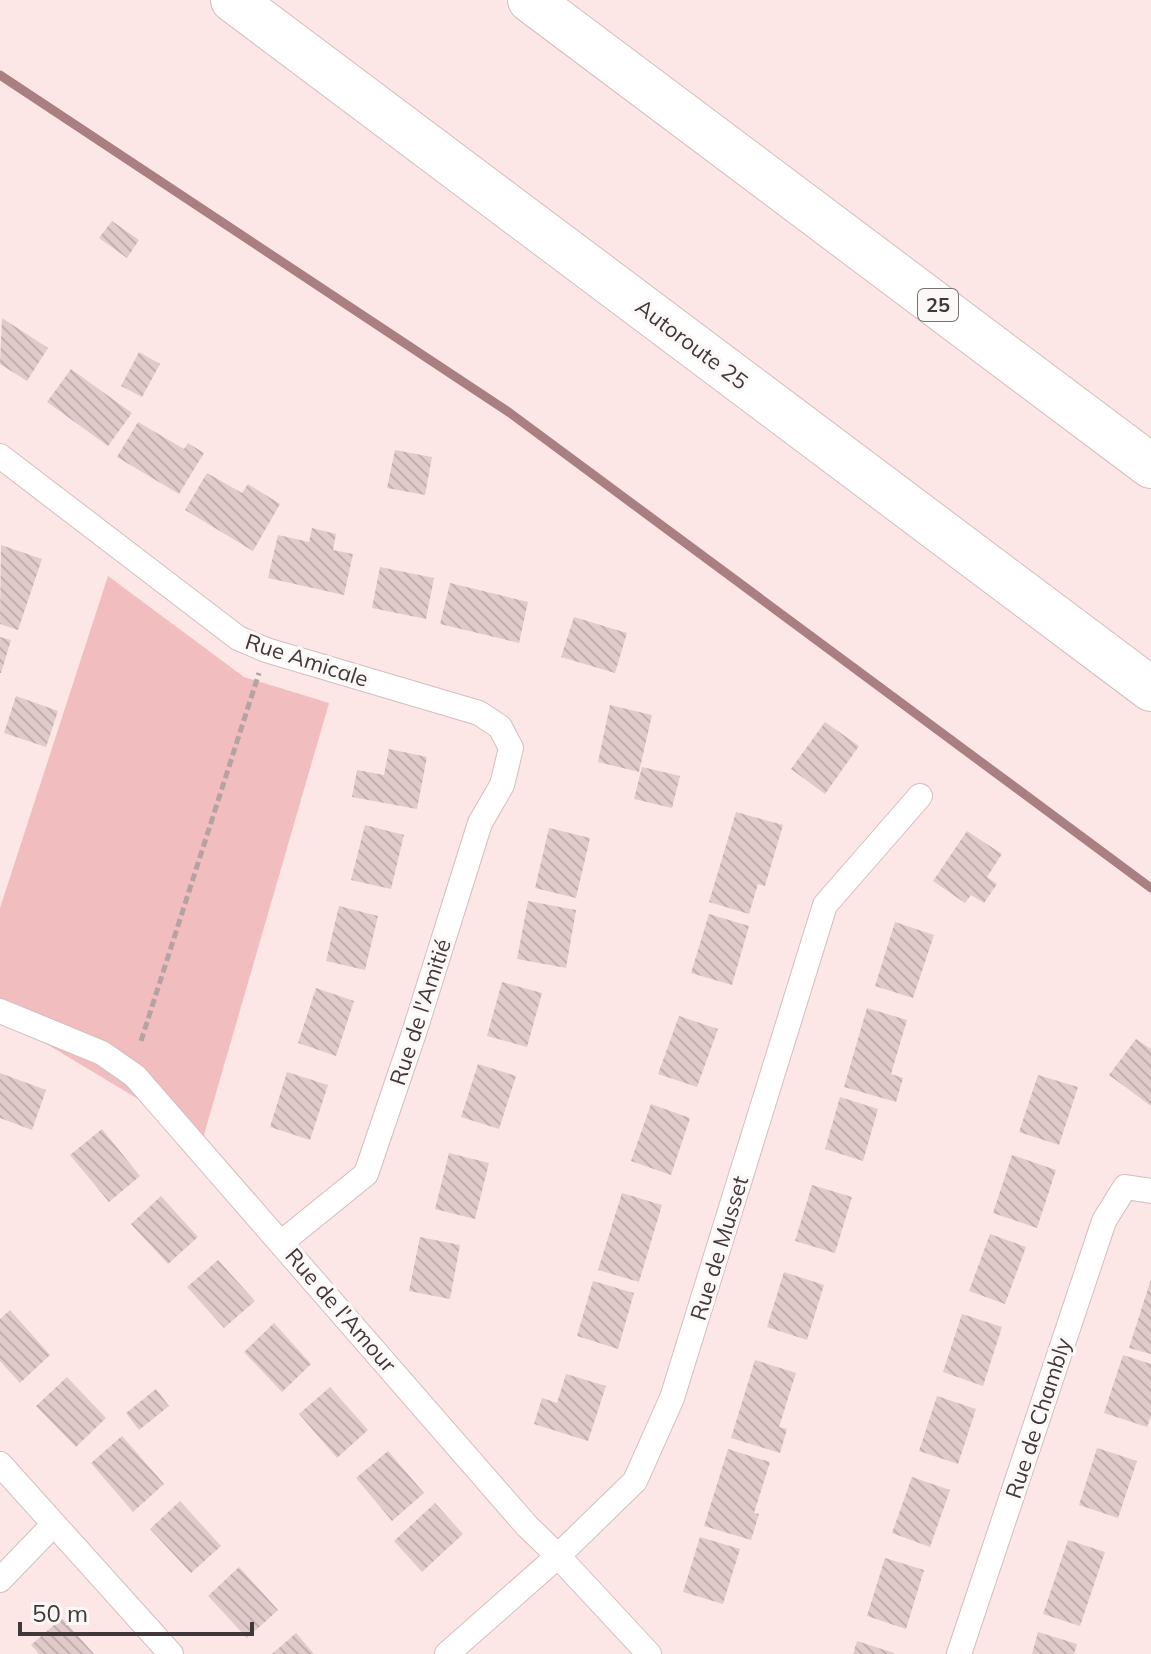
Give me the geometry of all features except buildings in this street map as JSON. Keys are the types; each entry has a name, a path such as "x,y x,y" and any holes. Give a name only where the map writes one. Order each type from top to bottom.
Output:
{"highway":[{"name":"Autoroute 25","path":"233,0 1151,689"},
{"name":"25","path":"530,0 1151,466"}],"street":[{"name":"Rue Amicale","path":"0,456 238,638 266,650 479,713 500,727 511,748"},
{"name":"Rue de l'Amitié","path":"282,1242 366,1174 480,823 502,785 511,748"},
{"name":"Rue de Musset","path":"447,1654 558,1556 635,1481 672,1398 825,905 920,796"},
{"name":"Rue de l'Amour","path":"0,1011 102,1053 125,1067 282,1242 527,1526 649,1654"},
{"name":"Rue de Chambly","path":"959,1654 1104,1221 1125,1187 1151,1191"},
{"path":"0,1464 171,1654"},
{"path":"0,1580 53,1525"}],"path":[{"path":"141,1041 259,673"}],"shaded area":[{"path":"108,576 244,677 329,703 203,1138 0,1016 0,908"}],"waterway":[{"path":"0,75 510,413 1151,888"}]}
